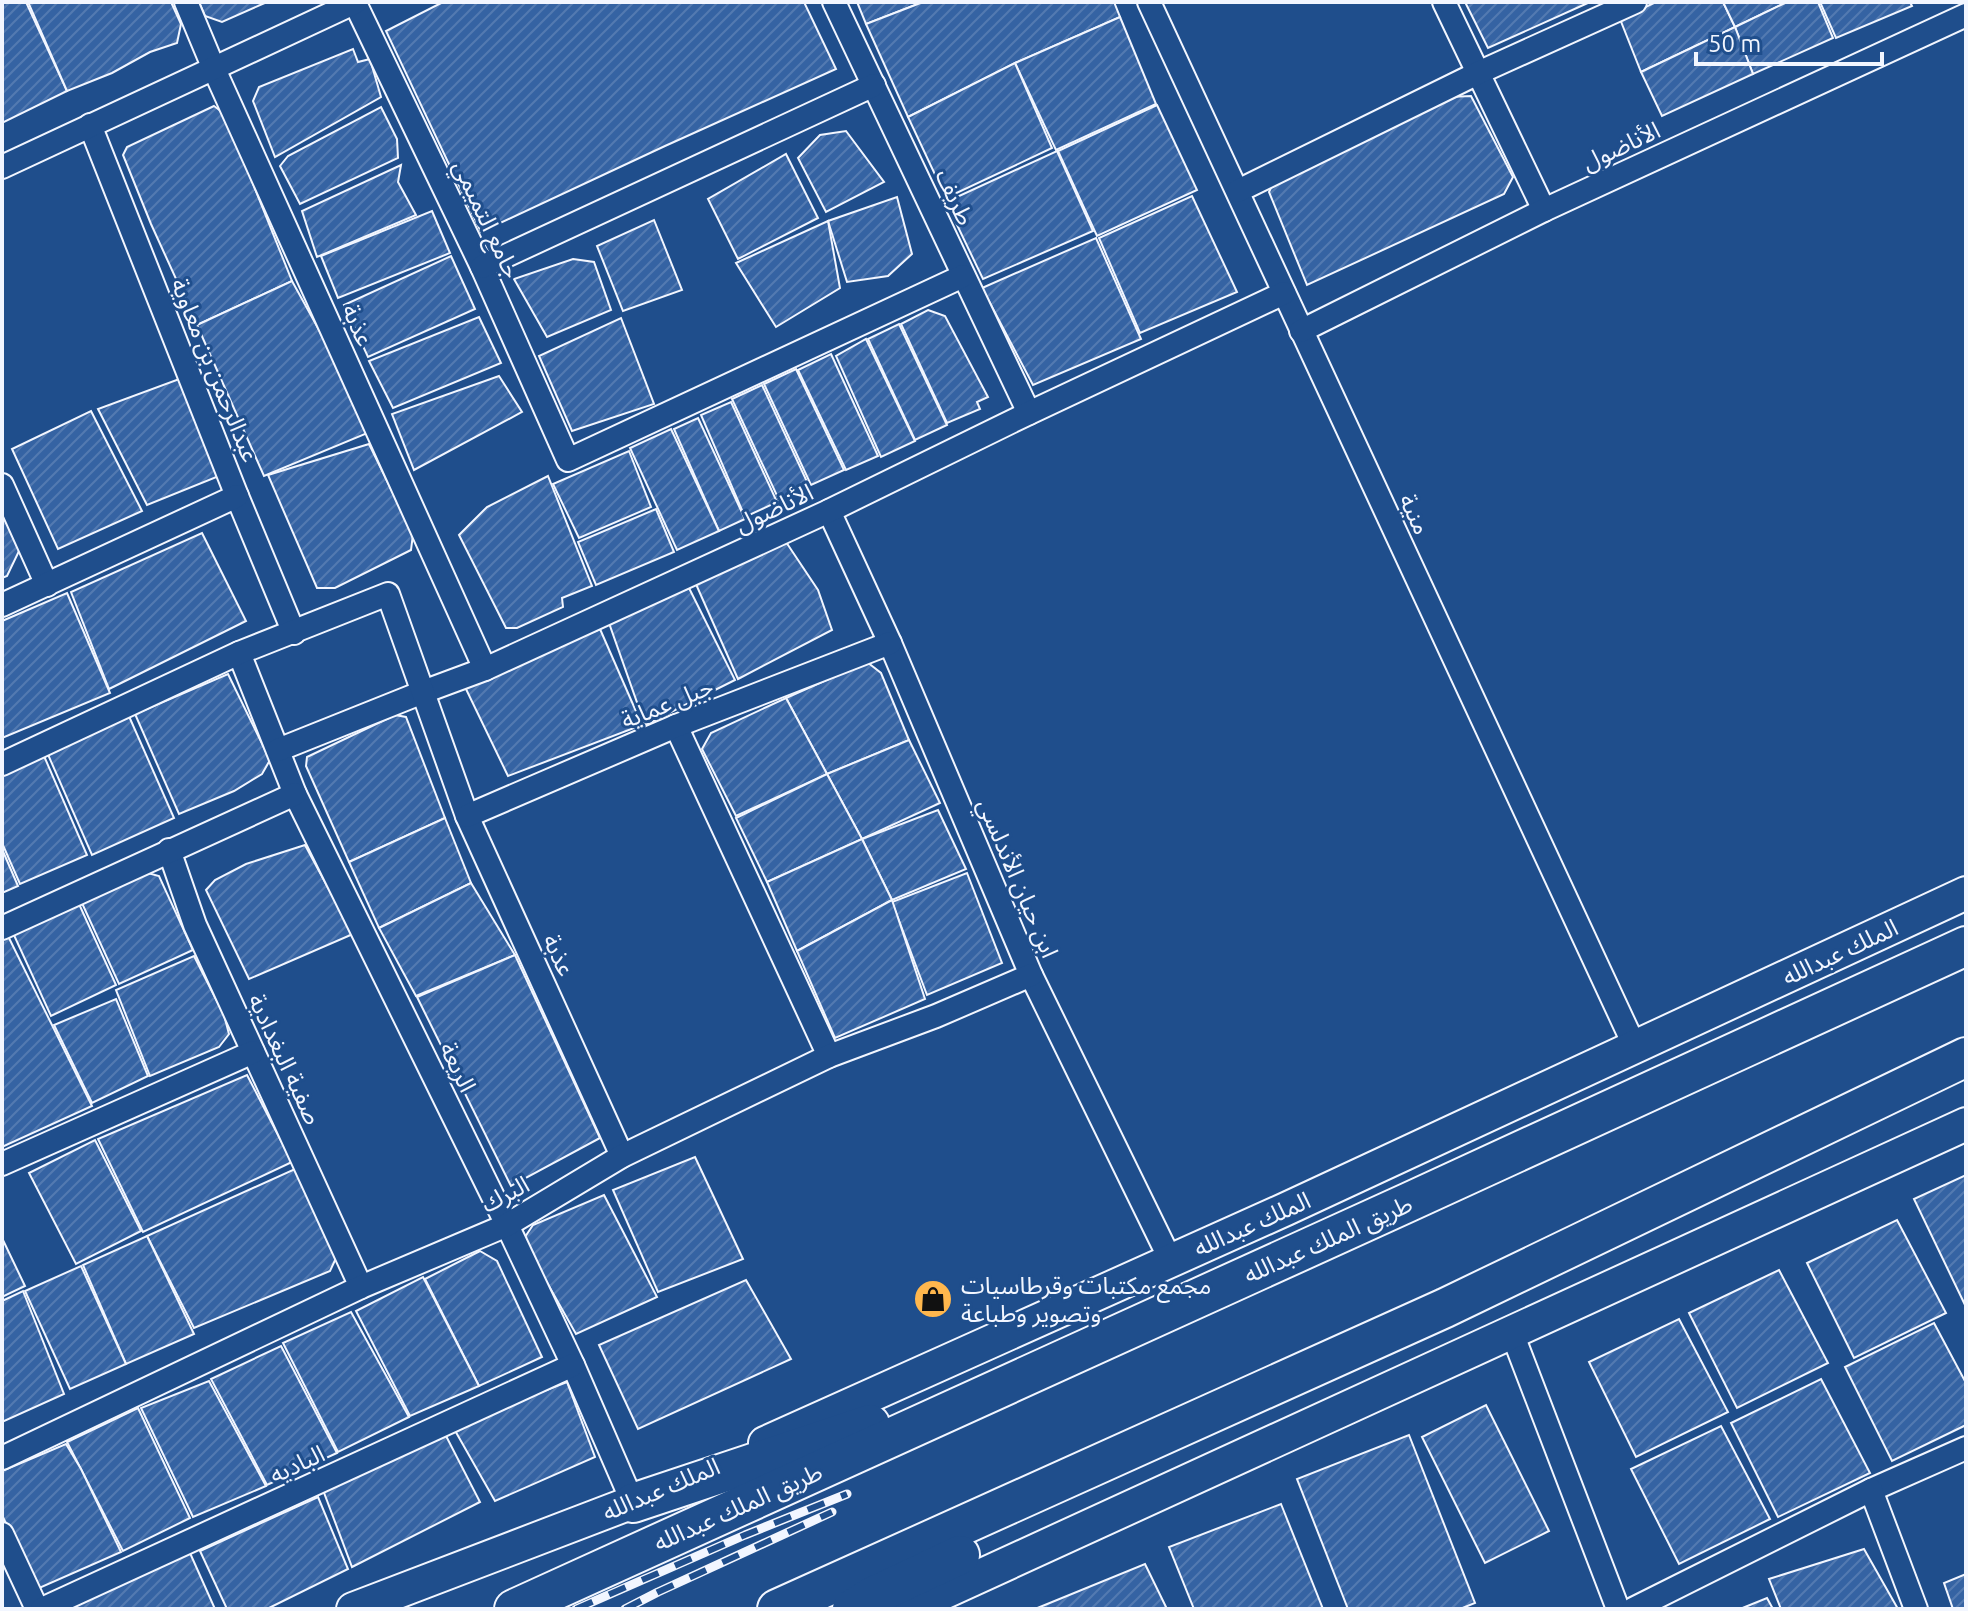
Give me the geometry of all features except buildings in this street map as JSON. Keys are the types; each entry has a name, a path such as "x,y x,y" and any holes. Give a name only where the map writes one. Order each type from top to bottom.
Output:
{"highway":[{"name":"طريق الملك عبدالله","path":"514,1609 1966,946"},
{"path":"777,1609 1445,1308 1966,1057"},
{"path":"633,1503 890,1417 1275,1245 1409,1202"},
{"path":"852,1609 871,1597 1354,1370 1445,1308"}],"main road":[{"name":"الملك عبدالله","path":"353,1609 633,1503 1171,1261 1966,893"},
{"path":"908,1609 1966,1124"}],"street":[{"name":"عذبة","path":"186,2 485,669"},
{"path":"2,167 355,2"},
{"name":"جامع التميمي","path":"355,2 482,267 568,460 963,276"},
{"name":"طريف","path":"834,2 1029,413"},
{"name":"منية","path":"1149,2 1635,1047"},
{"path":"1444,2 1544,210"},
{"path":"1238,191 1478,73 1635,2"},
{"name":"الأناضول","path":"1301,331 1544,210 1966,15"},
{"path":"482,267 874,85"},
{"name":"عبدالرحمن بن معاوية","path":"90,125 294,633"},
{"name":"الأناضول","path":"278,750 485,669 829,511 1284,293"},
{"path":"2,485 47,585"},
{"path":"2,605 237,496"},
{"name":"ابن حيان الأندلسي","path":"829,511 890,643 1031,975 1171,1261"},
{"name":"عذبة","path":"294,633 388,594 467,816 622,1156"},
{"path":"2,764 239,653 294,633"},
{"name":"جبل عماية","path":"467,816 676,726 890,643"},
{"name":"الريعة","path":"239,653 295,794 507,1225 633,1503"},
{"path":"676,726 829,1056"},
{"path":"2,928 295,794"},
{"name":"صفية البغدادية","path":"169,850 195,925 361,1287"},
{"name":"البرك","path":"2,1458 361,1287 507,1225 622,1156 829,1056 936,1016 1031,975"},
{"path":"2,1164 253,1052"},
{"path":"1512,1333 1618,1609"},
{"name":"الباديه","path":"39,1609 573,1365"},
{"path":"1633,1609 1871,1490 1966,1448"},
{"path":"1871,1490 1916,1609"},
{"path":"2,1534 39,1609"}],"railway":[{"path":"576,1609 847,1494"},
{"path":"625,1609 832,1512"}],"place":[{"name":"مجمع مكتبات وقرطاسيات وتصوير وطباعة","path":"933,1299"}]}
